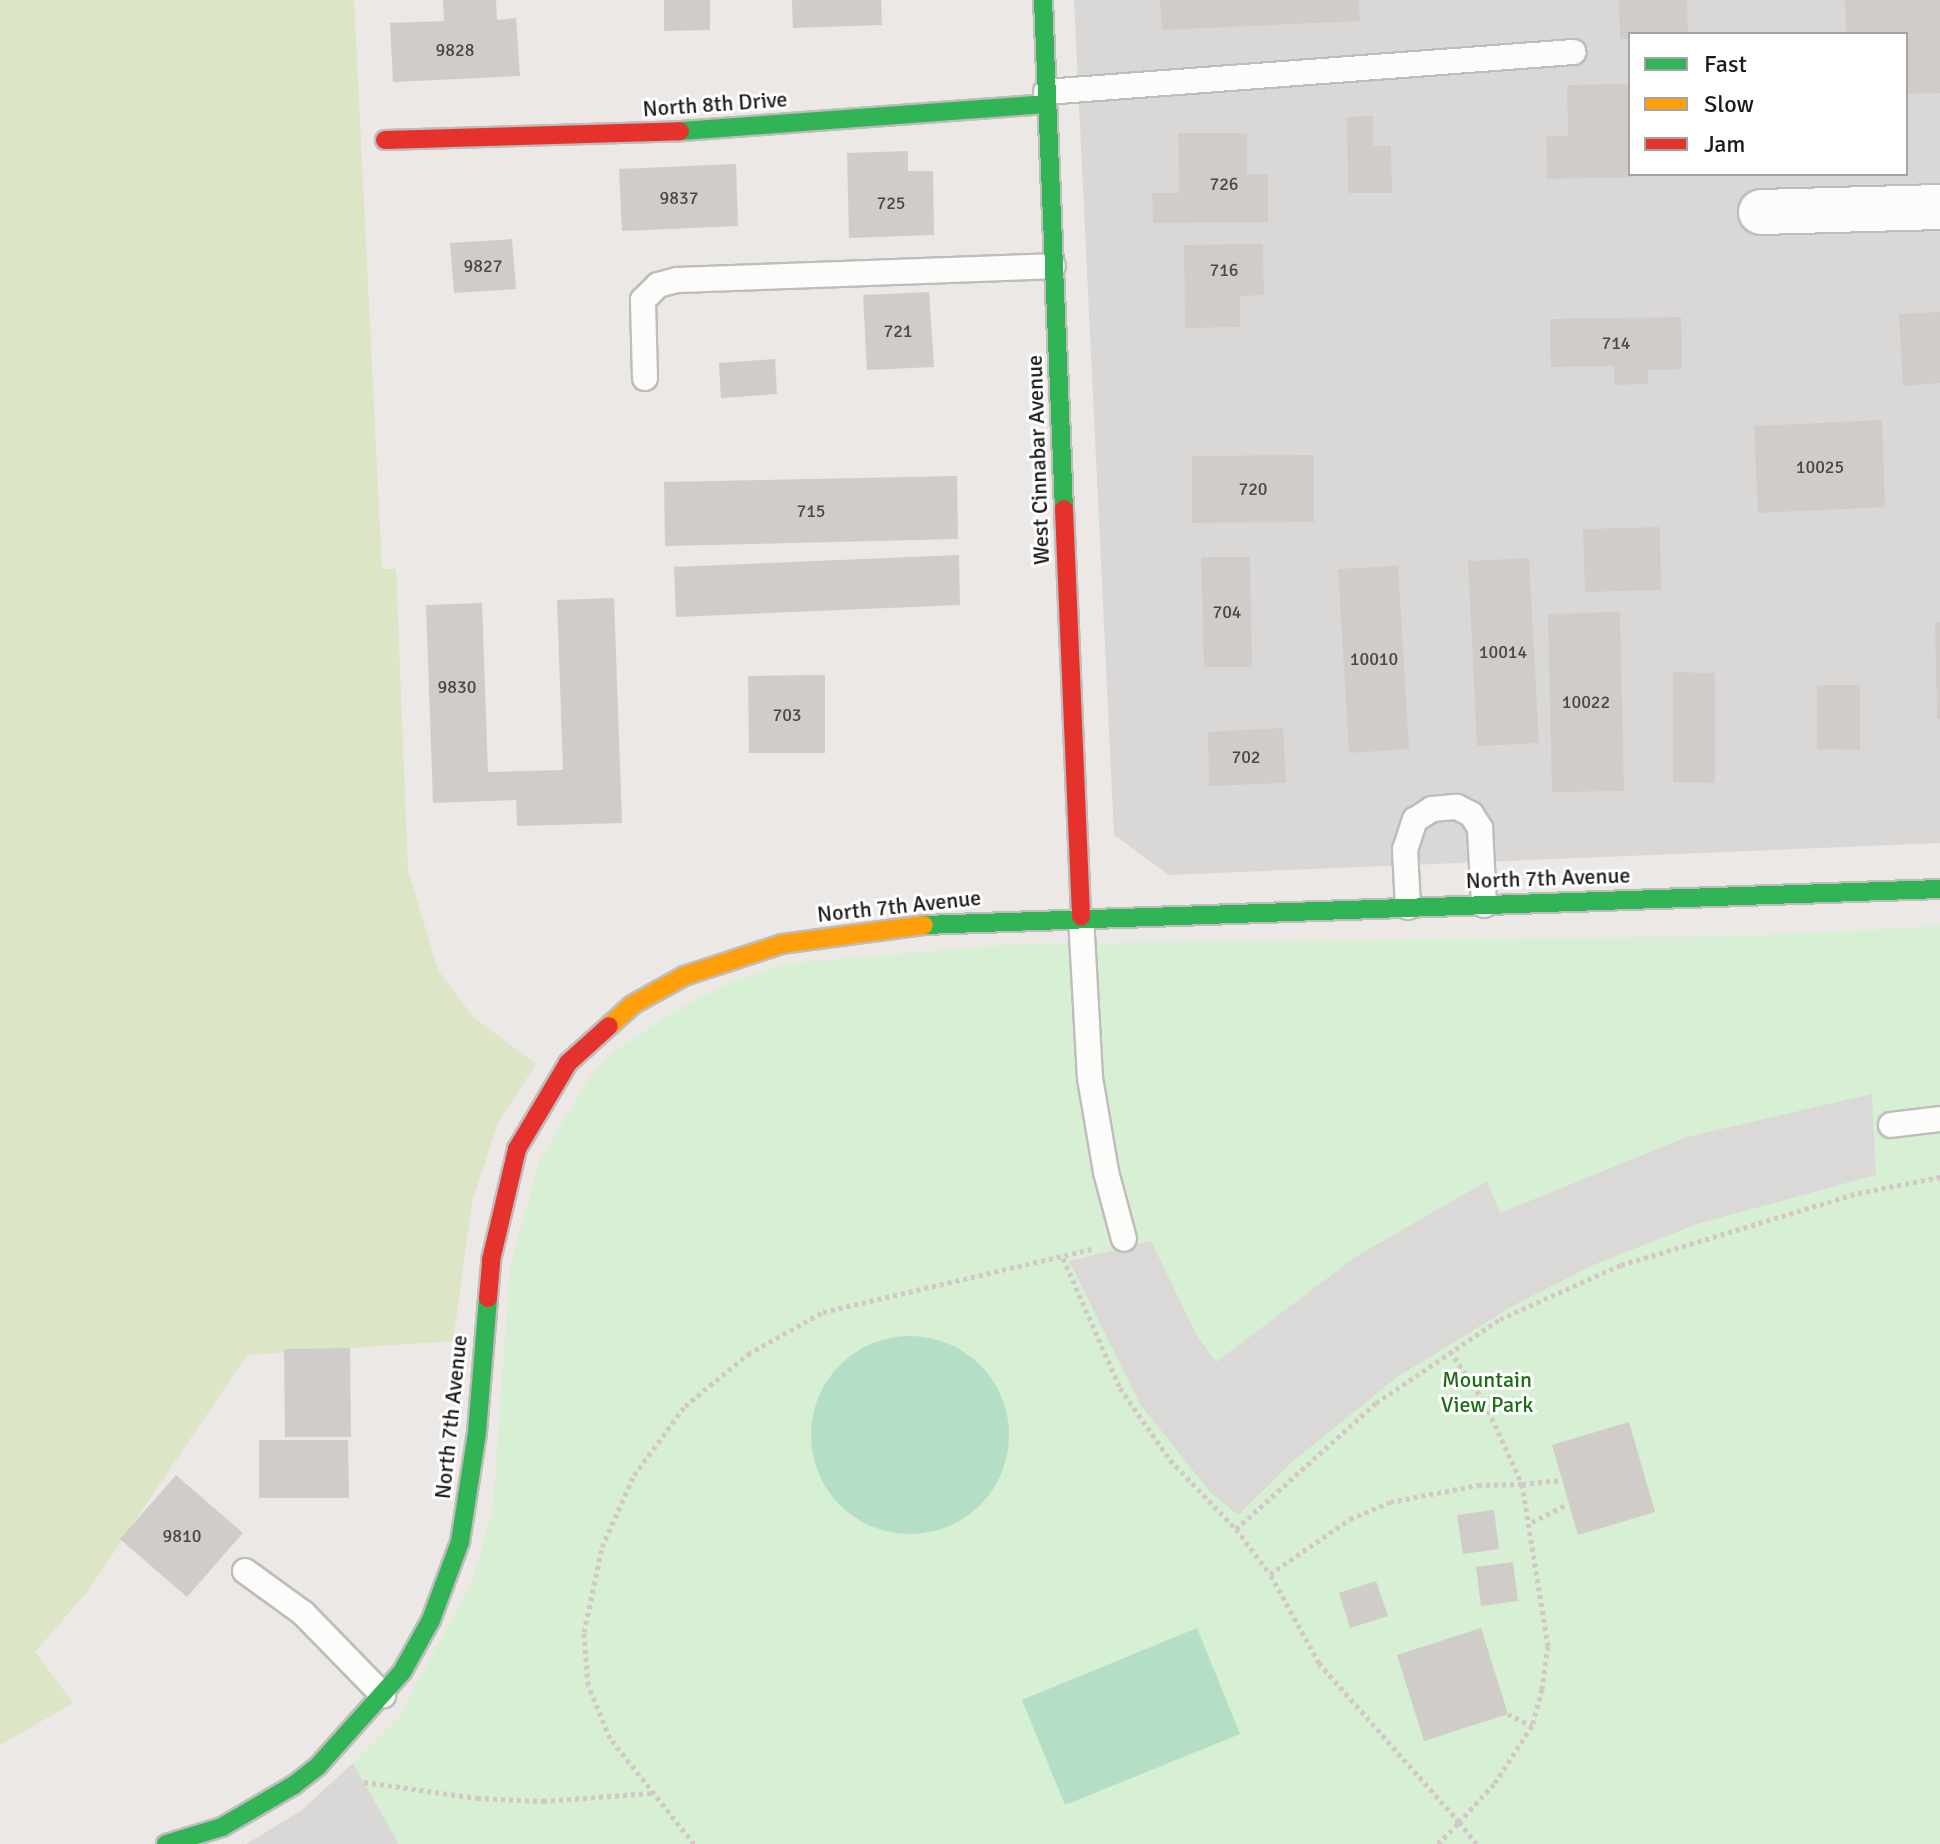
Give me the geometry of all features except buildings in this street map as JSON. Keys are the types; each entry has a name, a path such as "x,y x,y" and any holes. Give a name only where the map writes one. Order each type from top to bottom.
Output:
{"street":[{"name":"West Cinnabar Avenue","path":"1043,0 1081,917"},
{"name":"North 8th Drive","path":"385,140 715,130 1047,98"},
{"path":"1761,212 1940,207"},
{"name":"North 7th Avenue","path":"166,1844 222,1827 318,1766 383,1695 431,1620 460,1542 471,1488 499,1215 517,1149 568,1063 632,1005 684,976 768,948 903,926 1081,917 1940,889"}],"lane":[{"path":"1047,98 1573,52"},
{"path":"645,378 643,300 658,285 677,280 1053,266"},
{"path":"1408,907 1405,850 1415,820 1432,809 1457,807 1471,814 1480,828 1484,905"},
{"path":"1081,917 1090,1078 1106,1172 1124,1239"},
{"path":"1891,1125 1940,1119"},
{"path":"245,1571 303,1613 383,1695"}],"path":[{"path":"1236,1529 1376,1403 1500,1319 1621,1265 1823,1202 1940,1177"},
{"path":"694,1844 610,1738 588,1685 584,1632 602,1547 634,1475 685,1406 748,1354 823,1312 1094,1249 1090,1234"},
{"path":"1063,1258 1120,1388 1170,1460 1236,1529 1270,1574 1319,1663 1477,1844"},
{"path":"1438,1844 1494,1784 1532,1726 1548,1646 1532,1522 1522,1484 1485,1403 1450,1351"},
{"path":"1270,1574 1350,1519 1390,1502 1478,1485 1562,1480"},
{"path":"1532,1522 1568,1504"},
{"path":"1508,1714 1532,1726"},
{"path":"318,1766 356,1781 477,1798 543,1801 653,1793"}],"shaded area":[{"path":"1074,0 1940,0 1940,843 1169,875 1114,835"},
{"path":"1872,1094 1876,1175 1697,1224 1591,1266 1511,1307 1396,1378 1292,1462 1238,1515 1210,1492 1140,1404 1069,1261 1151,1241 1197,1336 1216,1362 1357,1256 1487,1181 1500,1213 1687,1137"},
{"path":"353,1763 399,1844 246,1844 302,1810"}],"green space":[{"path":"0,0 354,0 382,569 396,569 408,870 438,970 473,1017 536,1064 498,1123 472,1202 453,1341 247,1355 87,1592 35,1652 73,1703 0,1745"},
{"name":"Mountain View Park","path":"1940,926 1940,1844 399,1844 353,1763 399,1718 472,1581 493,1509 510,1268 539,1162 591,1075 616,1050 680,1008 731,982 792,963 1018,944 1747,936"},
{"path":"910,1336 948,1344 980,1365 1001,1397 1009,1435 1001,1473 980,1505 948,1526 910,1534 872,1526 840,1505 819,1473 811,1435 819,1397 840,1365 872,1344"},
{"path":"1197,1628 1240,1734 1065,1805 1022,1700"}],"traffic: fast":[{"path":"1043,0 1064,509"},
{"path":"680,131 1047,104"},
{"path":"924,925 1940,889"},
{"path":"166,1844 222,1827 294,1785 318,1766 402,1672 431,1620 460,1542 477,1432 488,1298"}],"traffic: slow":[{"path":"609,1026 632,1005 684,976 782,944 924,925"}],"traffic: jam":[{"path":"385,140 680,131"},
{"path":"1064,509 1081,917"},
{"path":"488,1298 491,1260 517,1149 568,1063 609,1026"}]}
